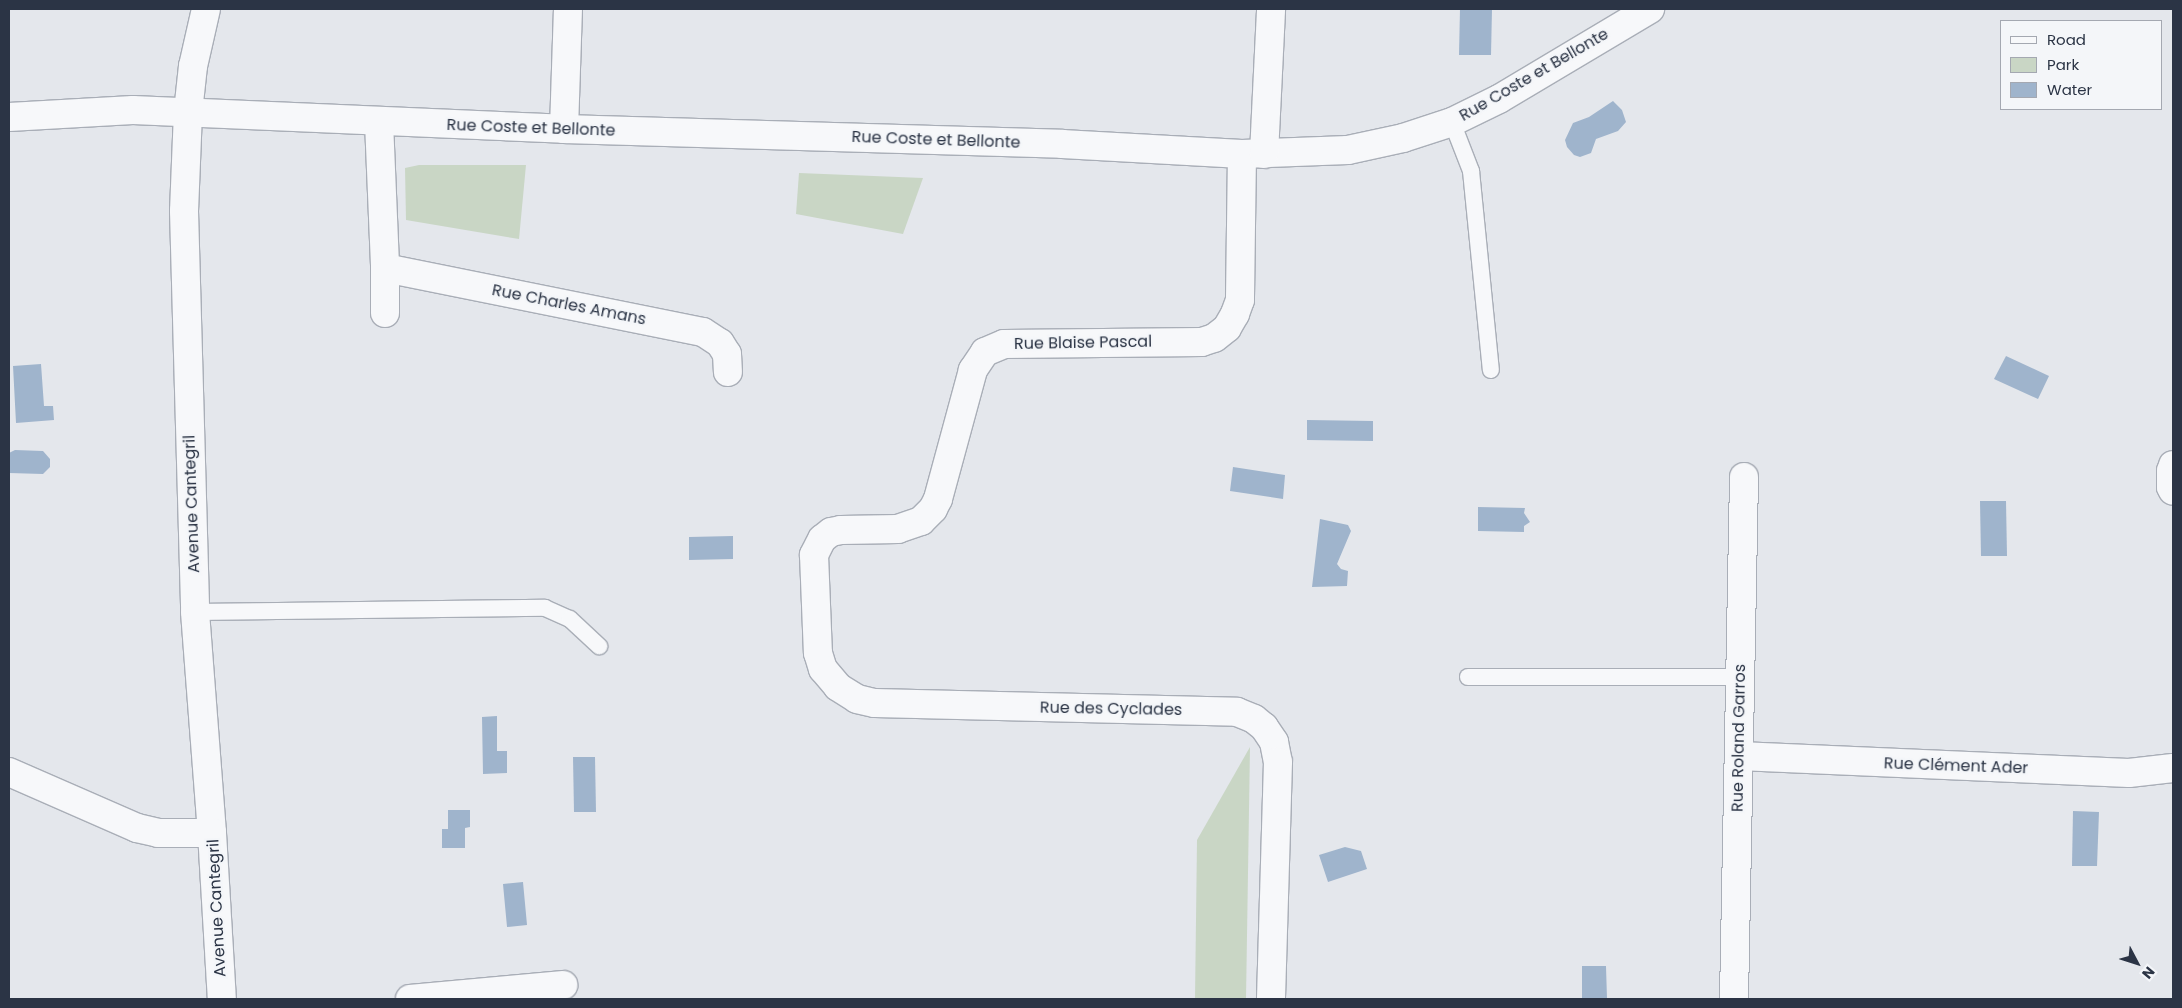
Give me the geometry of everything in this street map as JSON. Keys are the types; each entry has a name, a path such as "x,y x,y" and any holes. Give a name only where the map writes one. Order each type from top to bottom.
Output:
{"street":[{"name":"Avenue Cantegril","path":"206,9 193,66 188,112 184,211 196,612 222,999"},
{"path":"564,129 568,9"},
{"name":"Rue Blaise Pascal","path":"822,539 831,532 840,530 898,529 921,521 933,509 938,499 973,370 986,352 1004,344 1202,342 1214,338 1227,328 1240,300 1253,154 1271,9"},
{"name":"Rue Coste et Bellonte","path":"9,117 133,110 564,129 1062,144 1253,154 1356,149 1403,138 1452,122 1499,99 1640,12"},
{"path":"379,122 385,312"},
{"name":"Rue Charles Amans","path":"385,268 702,332 720,343 727,354 728,372"},
{"path":"2173,465 2171,471 2173,491"},
{"name":"Rue Roland Garros","path":"1734,999 1744,478"},
{"name":"Rue des Cyclades","path":"822,539 814,555 818,653 823,669 838,687 858,699 875,703 1237,712 1254,719 1264,727 1274,742 1278,762 1271,999"},
{"name":"Rue Clément Ader","path":"1738,756 2129,773 2173,768"},
{"path":"9,772 136,828 158,833 212,833"},
{"path":"410,999 563,985"}],"lane":[{"path":"1452,122 1472,171 1491,370"},
{"path":"196,612 545,608 570,619 599,646"},
{"path":"1468,677 1740,677"}],"green space":[{"path":"419,165 526,165 519,239 406,220 405,168"},
{"path":"799,173 923,178 903,234 796,214"},
{"path":"1250,747 1246,999 1195,999 1197,840"}],"water":[{"path":"1460,9 1492,9 1491,55 1459,55"},
{"path":"1613,101 1622,110 1626,122 1618,131 1596,139 1591,153 1580,157 1574,155 1567,147 1565,140 1573,123 1589,117"},
{"path":"2006,356 2049,376 2038,399 1994,379"},
{"path":"41,364 44,406 53,406 54,420 16,423 13,366"},
{"path":"1307,420 1373,421 1373,441 1307,440"},
{"path":"15,450 43,451 50,459 50,467 43,474 9,473 9,453"},
{"path":"1233,467 1285,475 1283,499 1230,491"},
{"path":"1980,501 2006,501 2007,556 1981,556"},
{"path":"1478,507 1525,508 1524,513 1530,522 1524,526 1524,532 1478,531"},
{"path":"1320,519 1348,525 1351,531 1337,564 1341,569 1348,571 1347,586 1312,587"},
{"path":"733,536 733,559 689,560 689,537"},
{"path":"497,716 497,751 507,751 507,773 483,774 482,717"},
{"path":"573,757 595,757 596,812 574,812"},
{"path":"448,810 470,810 470,827 465,828 465,848 442,848 442,829 448,829"},
{"path":"2073,811 2099,812 2097,866 2072,866"},
{"path":"1345,847 1361,851 1367,869 1328,882 1319,855"},
{"path":"523,882 527,925 507,927 503,884"},
{"path":"1582,966 1606,966 1607,999 1582,999"}]}
